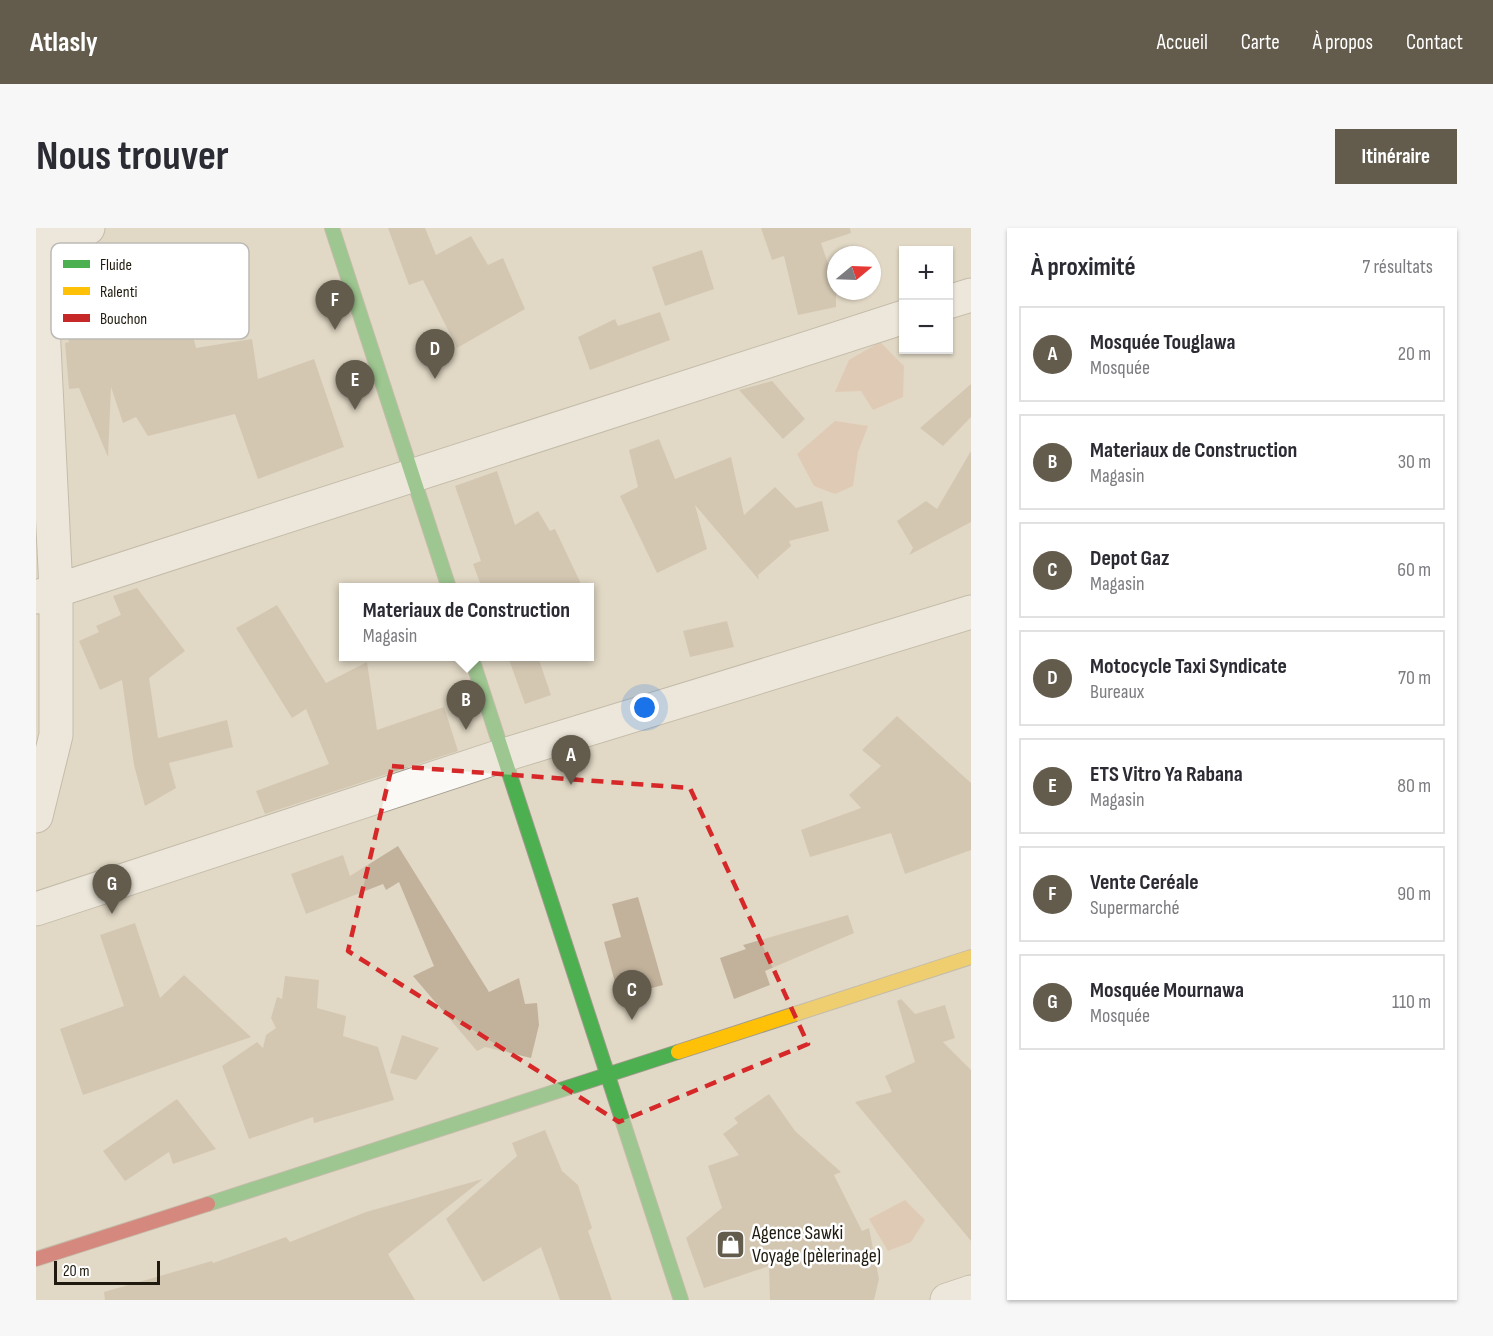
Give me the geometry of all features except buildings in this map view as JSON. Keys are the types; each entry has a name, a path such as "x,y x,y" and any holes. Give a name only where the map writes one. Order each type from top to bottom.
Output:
{"street":[{"path":"36,816 56,735 46,593 39,239 88,228"},
{"path":"332,228 447,583"},
{"path":"953,300 971,295"},
{"path":"46,593 899,318"},
{"path":"36,909 504,755 971,612"},
{"path":"472,661 681,1300"},
{"path":"36,1259 971,957"},
{"path":"947,1300 971,1292"}],"highlighted area":[{"path":"392,766 690,788 808,1044 619,1122 348,951"}],"shaded area":[{"path":"880,342 904,366 903,397 873,410 861,391 835,392 849,360"},
{"path":"835,421 868,426 858,452 853,486 835,494 814,486 797,454"},
{"path":"905,1200 925,1220 911,1242 888,1251 869,1219"}],"traffic: fast":[{"path":"332,228 447,583"},
{"path":"473,661 681,1300"},
{"path":"208,1204 678,1052"}],"traffic: slow":[{"path":"678,1052 971,957"}],"traffic: jam":[{"path":"36,1259 208,1204"}],"place":[{"name":"Vente Ceréale","path":"335,330"},
{"name":"Motocycle Taxi Syndicate","path":"435,379"},
{"name":"ETS Vitro Ya Rabana","path":"355,410"},
{"name":"Materiaux de Construction","path":"466,730"},
{"name":"Mosquée Touglawa","path":"571,785"},
{"name":"Mosquée Mournawa","path":"112,914"},
{"name":"Depot Gaz","path":"632,1020"},
{"name":"Agence Sawki Voyage (pèlerinage)","path":"731,1244"}]}
